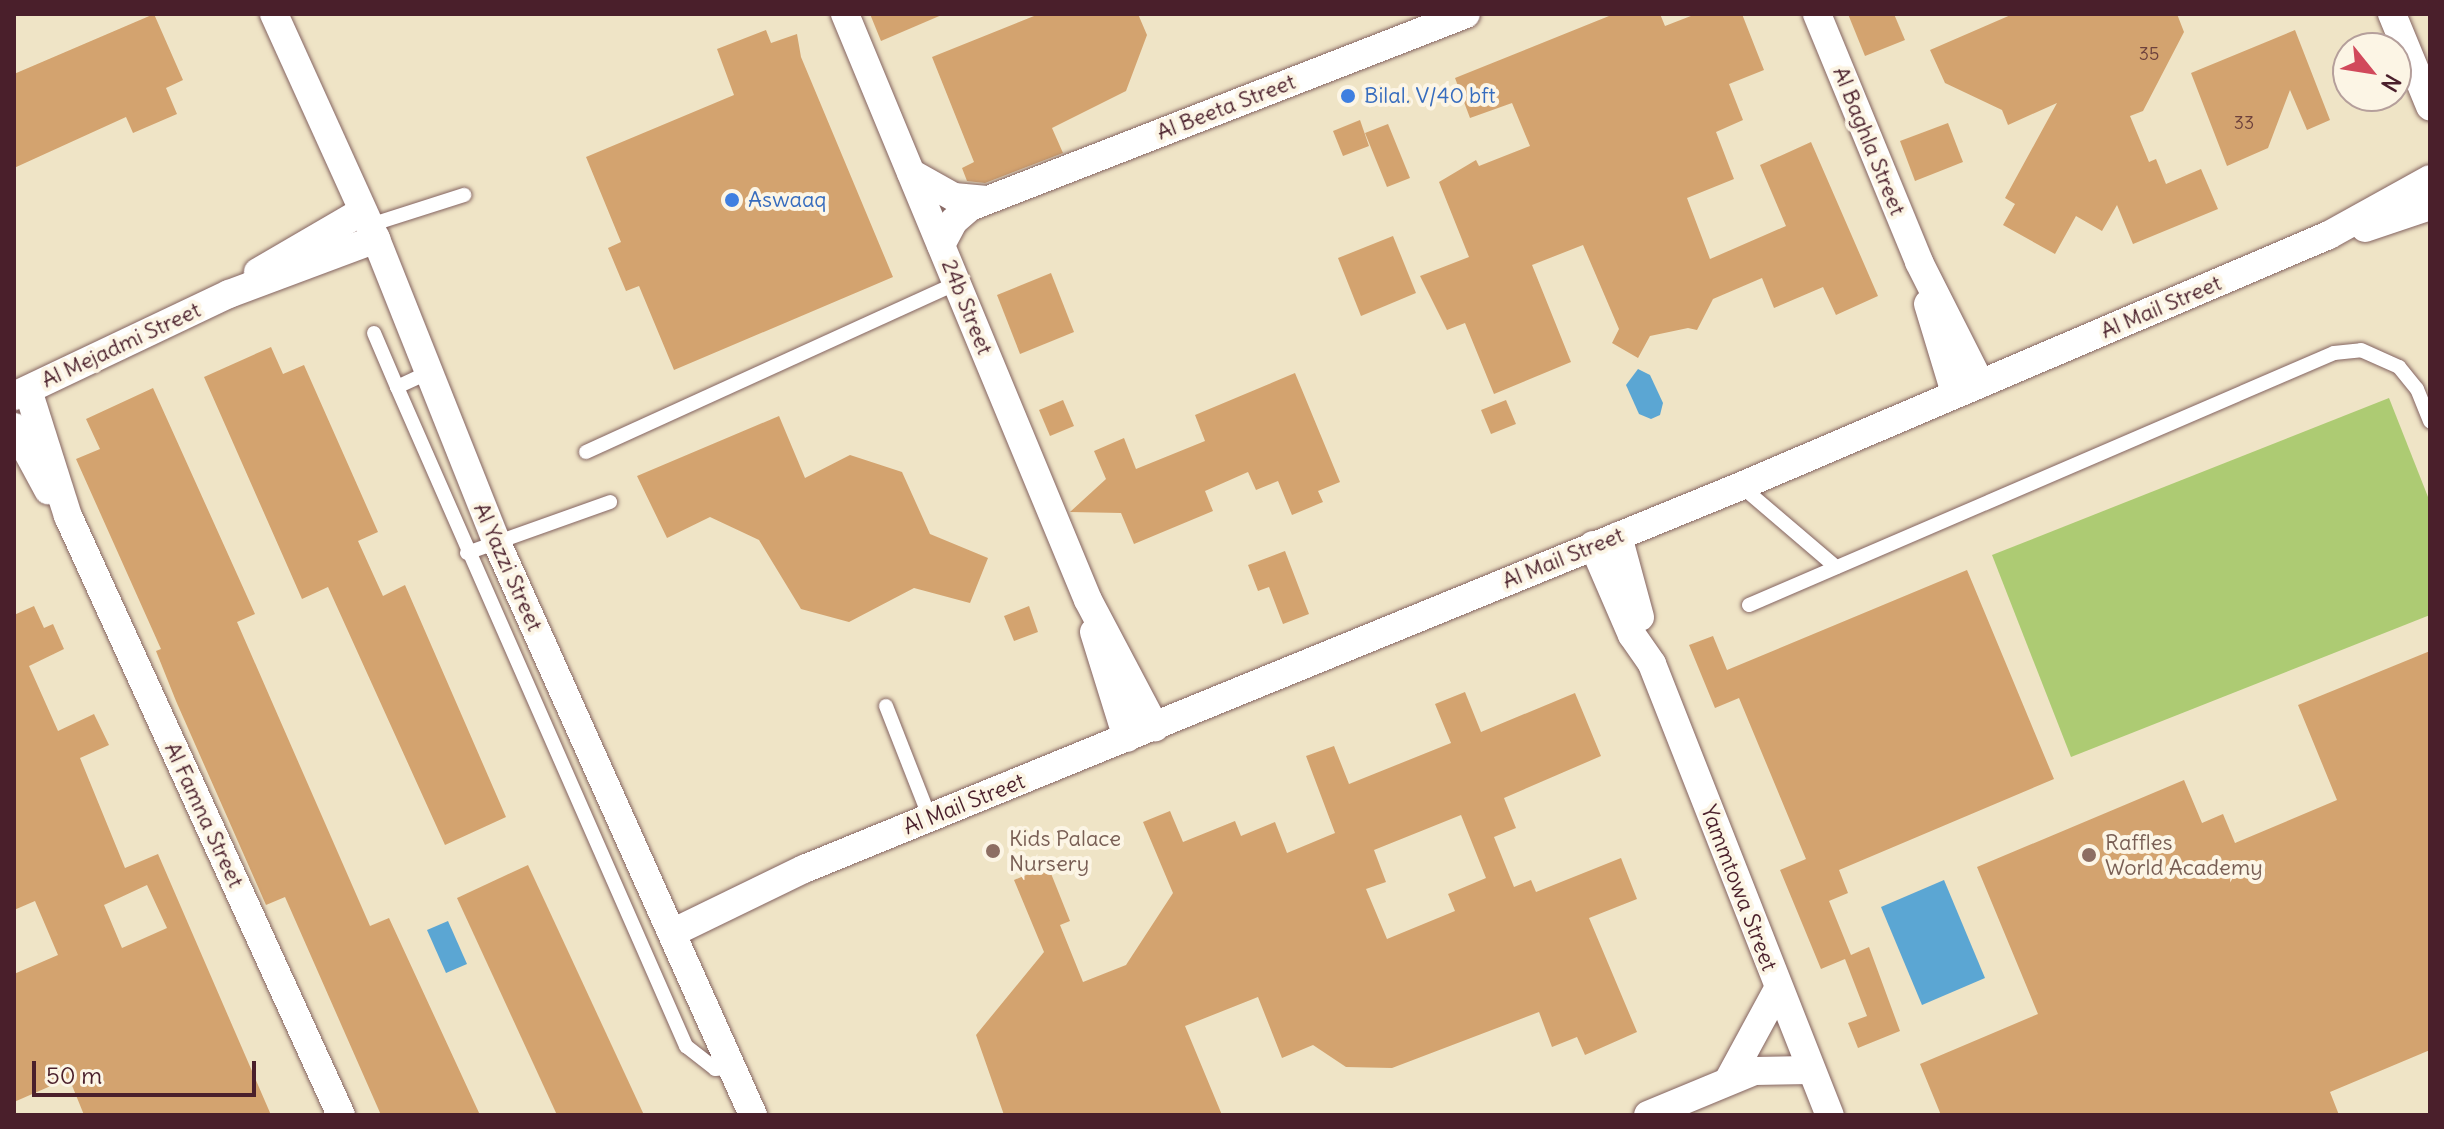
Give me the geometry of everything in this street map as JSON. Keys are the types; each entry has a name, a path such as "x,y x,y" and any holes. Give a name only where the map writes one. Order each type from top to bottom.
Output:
{"street":[{"name":"24b Street","path":"845,14 1088,600 1155,727"},
{"name":"Al Beeta Street","path":"941,245 962,213 987,200 1466,14"},
{"name":"Al Baghla Street","path":"1817,14 1922,267 1967,388"},
{"path":"2392,14 2430,106"},
{"name":"Al Yazzi Street","path":"281,17 370,225 497,543 753,1115"},
{"path":"911,173 954,197 987,200"},
{"name":"Al Mail Street","path":"668,924 758,880 795,873 1741,486 2329,235 2430,179"},
{"name":"Al Mail Street","path":"2329,235 2430,206"},
{"name":"Al Mejadmi Street","path":"21,393 370,225"},
{"name":"Al Famna Street","path":"21,393 68,516 341,1115"},
{"name":"Al Famna Street","path":"14,427 68,516"},
{"name":"Yammtowa Street","path":"1606,540 1650,661 1830,1115"},
{"name":"24b Street","path":"1088,600 1127,738"},
{"path":"1728,1081 1778,989"},
{"path":"1648,1115 1764,1069 1810,1070"}],"lane":[{"path":"370,225 464,195"},
{"path":"586,452 956,283"},
{"path":"374,333 467,553 590,821 686,1046 715,1069 731,1068"},
{"path":"1749,605 2334,353 2361,350 2399,367 2417,389 2430,422"},
{"path":"397,387 427,373"},
{"path":"1741,486 1836,567"},
{"path":"467,553 610,502"},
{"path":"886,706 930,818"},
{"path":"590,821 615,807"}],"green space":[{"path":"2389,398 2430,502 2430,615 2071,757 1992,555"}],"water":[{"path":"1638,369 1650,375 1663,403 1660,415 1651,419 1639,414 1626,385"},
{"path":"1944,880 1985,978 1922,1005 1881,907"},
{"path":"448,921 467,964 446,973 427,930"}],"building":[{"path":"154,14 183,80 166,88 177,114 133,133 126,117 14,168 14,74"},
{"path":"870,14 944,14 881,41"},
{"path":"1039,14 1138,14 1147,35 1126,91 1052,128 1063,153 985,183 967,181 962,168 974,162 932,57"},
{"path":"1614,14 1660,14 1665,26 1696,14 1742,14 1764,70 1729,84 1743,120 1716,132 1734,179 1687,198 1710,259 1786,226 1760,165 1811,142 1878,296 1836,315 1823,287 1774,308 1762,278 1713,299 1697,330 1688,328 1650,336 1638,358 1612,343 1619,329 1583,245 1532,265 1571,362 1494,394 1465,323 1447,330 1420,276 1469,257 1439,182 1476,160 1479,166 1530,146 1512,103 1470,118 1455,78"},
{"path":"1848,14 1894,14 1905,40 1865,56"},
{"path":"2013,14 2177,14 2184,32 2143,111 2130,116 2149,162 2156,159 2166,184 2201,169 2218,209 2133,244 2117,205 2102,231 2076,216 2055,254 2003,225 2015,204 2005,198 2057,103 2008,125 2002,110 1945,83 1930,50"},
{"name":"Aswaaq","path":"766,30 771,43 797,34 801,57 893,277 674,370 639,286 626,291 608,248 621,242 586,157 734,95 717,49"},
{"path":"2295,30 2330,120 2307,130 2290,90 2268,148 2227,166 2191,73"},
{"path":"1360,120 1369,146 1343,156 1333,131"},
{"path":"1948,123 1963,162 1915,181 1900,141"},
{"path":"1388,124 1410,178 1387,187 1365,133"},
{"path":"1393,236 1416,293 1361,316 1338,258"},
{"path":"1051,273 1074,332 1020,354 997,295"},
{"path":"271,347 283,374 304,365 378,532 358,541 383,596 405,585 506,817 445,845 328,587 302,599 204,377"},
{"path":"1295,373 1340,482 1318,491 1323,502 1292,515 1278,481 1256,490 1248,472 1205,491 1213,511 1134,544 1121,513 1070,512 1106,479 1094,451 1124,438 1136,469 1205,441 1195,415"},
{"path":"153,388 255,614 237,622 370,926 389,918 480,1115 381,1115 285,897 266,905 176,701 156,651 161,649 76,459 100,449 86,419"},
{"path":"1063,400 1074,426 1050,436 1039,410"},
{"path":"1506,400 1516,424 1491,434 1481,410"},
{"path":"779,416 805,478 850,455 902,472 930,534 988,558 970,603 914,588 849,622 801,609 759,540 710,517 667,538 637,476"},
{"path":"1285,551 1309,614 1283,624 1269,587 1258,591 1248,565"},
{"path":"1967,570 2054,779 1839,870 1848,893 1829,901 1851,955 1869,947 1900,1031 1858,1048 1848,1023 1867,1016 1845,959 1821,969 1780,870 1806,859 1739,698 1715,708 1689,645 1713,636 1727,670"},
{"path":"34,606 44,628 53,624 64,649 29,666 58,731 94,714 109,745 80,758 125,868 158,854 271,1115 84,1115 69,1078 14,1102 14,974 58,955 35,901 14,910 14,615","holes":["147,885 167,928 122,948 104,905"]},
{"path":"1029,606 1038,632 1014,641 1004,616"},
{"path":"2430,651 2430,1050 2330,1092 2339,1115 1941,1115 1920,1064 2038,1014 1977,867 2184,780 2202,823 2223,814 2235,843 2337,800 2298,705"},
{"path":"1465,692 1481,732 1575,693 1601,756 1504,798 1516,828 1494,837 1514,887 1531,880 1536,892 1621,858 1637,899 1589,918 1637,1032 1585,1055 1577,1037 1552,1047 1539,1012 1392,1068 1346,1067 1313,1045 1282,1058 1258,997 1185,1026 1222,1115 1004,1115 976,1035 1044,952 1014,880 1048,866 1070,921 1060,925 1083,982 1126,965 1173,893 1143,822 1170,811 1183,842 1235,821 1241,836 1275,822 1287,853 1335,833 1306,756 1334,746 1349,784 1451,743 1435,704","holes":["1461,815 1486,878 1448,894 1455,911 1387,939 1366,889 1386,882 1374,850"]},
{"path":"528,865 644,1115 557,1115 457,898"}],"place":[{"name":"Bilal. V/40 bft","path":"1348,96"},
{"name":"Aswaaq","path":"732,200"},
{"name":"Kids Palace Nursery","path":"993,851"},
{"name":"Raffles World Academy","path":"2089,855"}]}
